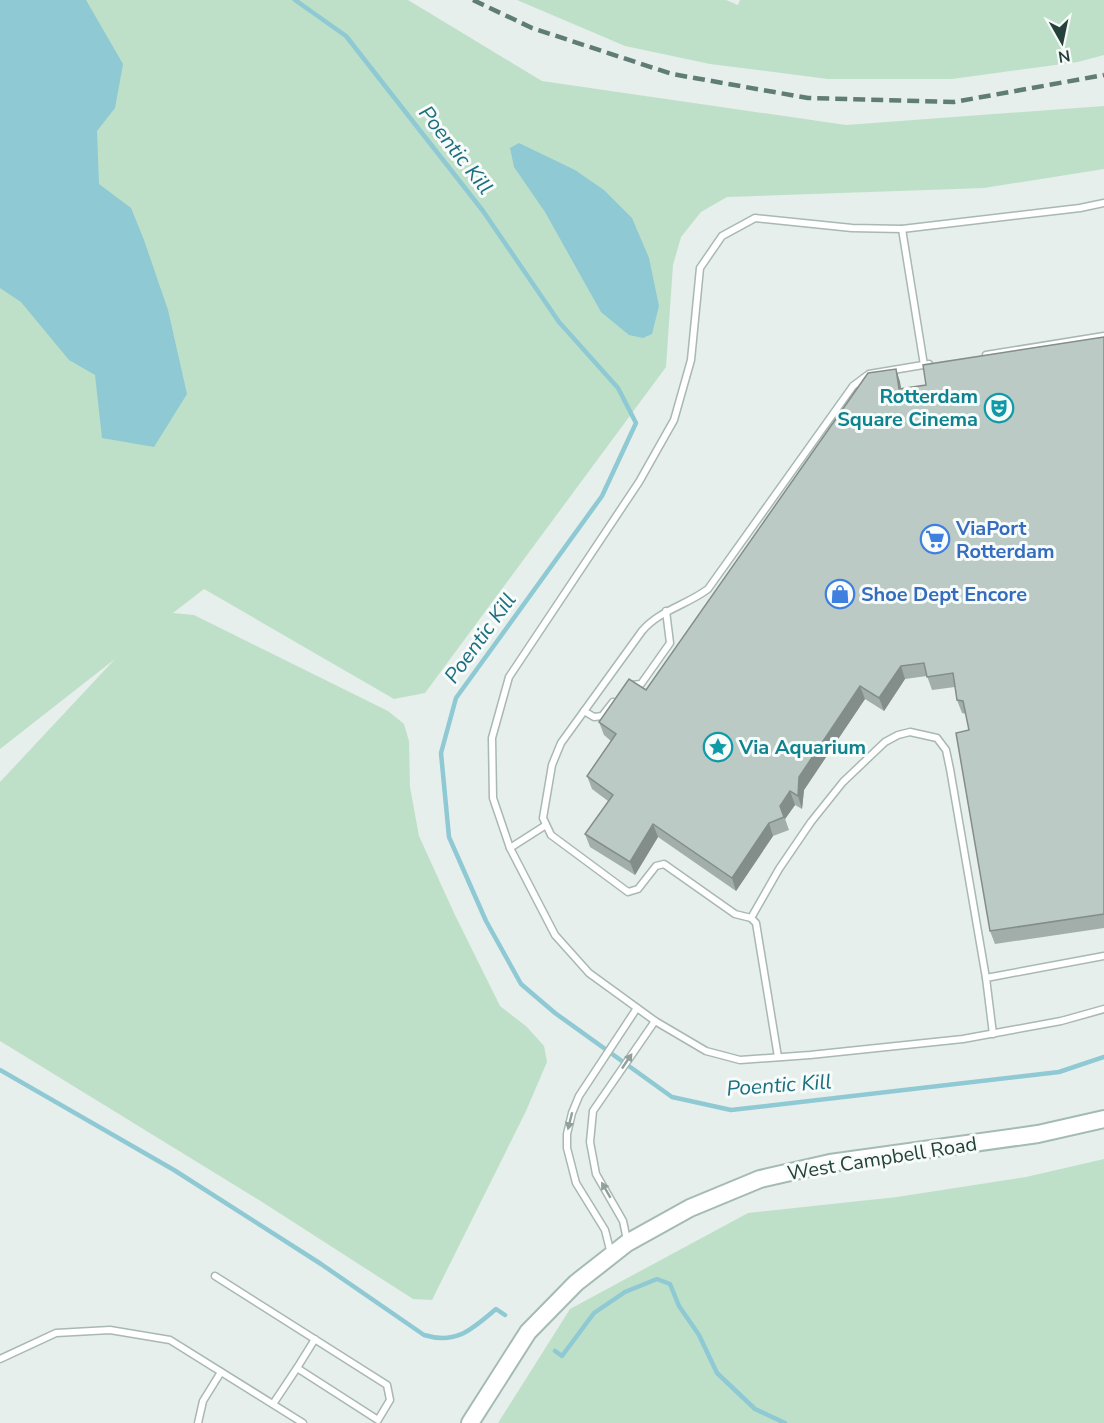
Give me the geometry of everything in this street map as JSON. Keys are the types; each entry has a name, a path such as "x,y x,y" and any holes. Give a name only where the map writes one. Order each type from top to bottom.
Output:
{"main road":[{"name":"West Campbell Road","path":"470,1423 528,1332 576,1283 627,1244 690,1208 760,1179 830,1162 1038,1134 1104,1119"}],"lane":[{"path":"1104,202 1080,208 902,229 852,228 755,218 722,236 700,268 691,360 674,420 639,482 510,677 492,738 493,798 510,848 555,935 589,973 655,1021 706,1051 740,1060 963,1039 1061,1021 1104,1009"},
{"path":"902,229 924,365"},
{"path":"979,356 1104,336"},
{"path":"778,1057 756,923 751,918 735,914 664,864 656,866 638,889 628,892 551,835 543,818 554,758 561,743 651,621 666,611 696,598 708,589 853,386 869,374 933,364"},
{"path":"626,686 641,684 670,643 666,611"},
{"path":"584,711 594,717 602,716 620,693"},
{"path":"751,918 779,869 843,782 885,742 898,735 910,732 938,738 946,750 986,978 993,1034"},
{"path":"510,848 546,825"},
{"path":"986,978 1104,956"},
{"path":"611,1256 604,1230 576,1183 567,1148 567,1134 579,1096 637,1008"},
{"path":"627,1244 623,1221 596,1174 590,1142 593,1111 655,1021"},
{"path":"215,1276 387,1385 390,1400 378,1420 297,1368"},
{"path":"0,1359 56,1333 110,1330 170,1340 303,1423"},
{"path":"273,1404 315,1339"},
{"path":"198,1423 203,1401 220,1372"}],"green space":[{"path":"0,0 408,0 542,81 846,125 1104,106 1104,169 984,188 727,197 701,212 681,237 673,265 666,367 425,693 394,699 204,589 173,613 194,615 388,711 404,724 409,741 410,787 419,836 500,1006 527,1027 544,1046 547,1062 526,1111 432,1300 413,1299 259,1200 0,1041 0,782 115,659 0,749"},
{"path":"517,0 726,0 738,5 740,0 1104,0 1104,55 1078,62 952,79 828,79 710,64 625,46"},
{"path":"1104,1159 1104,1423 498,1423 570,1309 748,1213 897,1197 1026,1177"}],"water":[{"path":"0,0 86,0 123,64 115,108 97,131 99,184 131,208 168,310 187,394 154,447 102,438 95,375 69,360 21,302 0,288"},
{"path":"519,143 575,170 604,190 632,218 649,258 659,306 652,334 643,338 629,335 601,312 545,212 514,167 510,148"}],"building":[{"name":"ViaPort Rotterdam","path":"1104,337 1104,914 990,931 956,733 969,730 963,701 957,700 953,673 927,677 924,663 901,666 879,698 860,686 799,777 798,796 790,791 780,806 784,817 769,823 732,878 653,824 630,862 585,834 613,795 587,776 616,734 599,722 629,679 646,690 868,373 896,369 899,389 926,385 923,365"}],"waterway":[{"name":"Poentic Kill","path":"295,0 346,36 483,211 559,322 618,388 636,423 602,496 456,698 441,753 449,837 486,921 521,984 555,1013 672,1097 731,1110 1059,1072 1104,1057"},
{"path":"0,1070 174,1170 321,1264 424,1335 436,1338 455,1336 471,1329 496,1309 505,1315"},
{"path":"555,1351 562,1356 594,1313 625,1292 657,1279 670,1284 679,1306 699,1335 717,1373 755,1409 785,1423"}],"railway":[{"path":"473,0 532,28 672,74 808,98 954,102 1104,75"}],"place":[{"name":"Rotterdam Square Cinema","path":"999,408"},
{"name":"ViaPort Rotterdam","path":"935,539"},
{"name":"Shoe Dept Encore","path":"840,594"},
{"name":"Via Aquarium","path":"718,747"}]}
